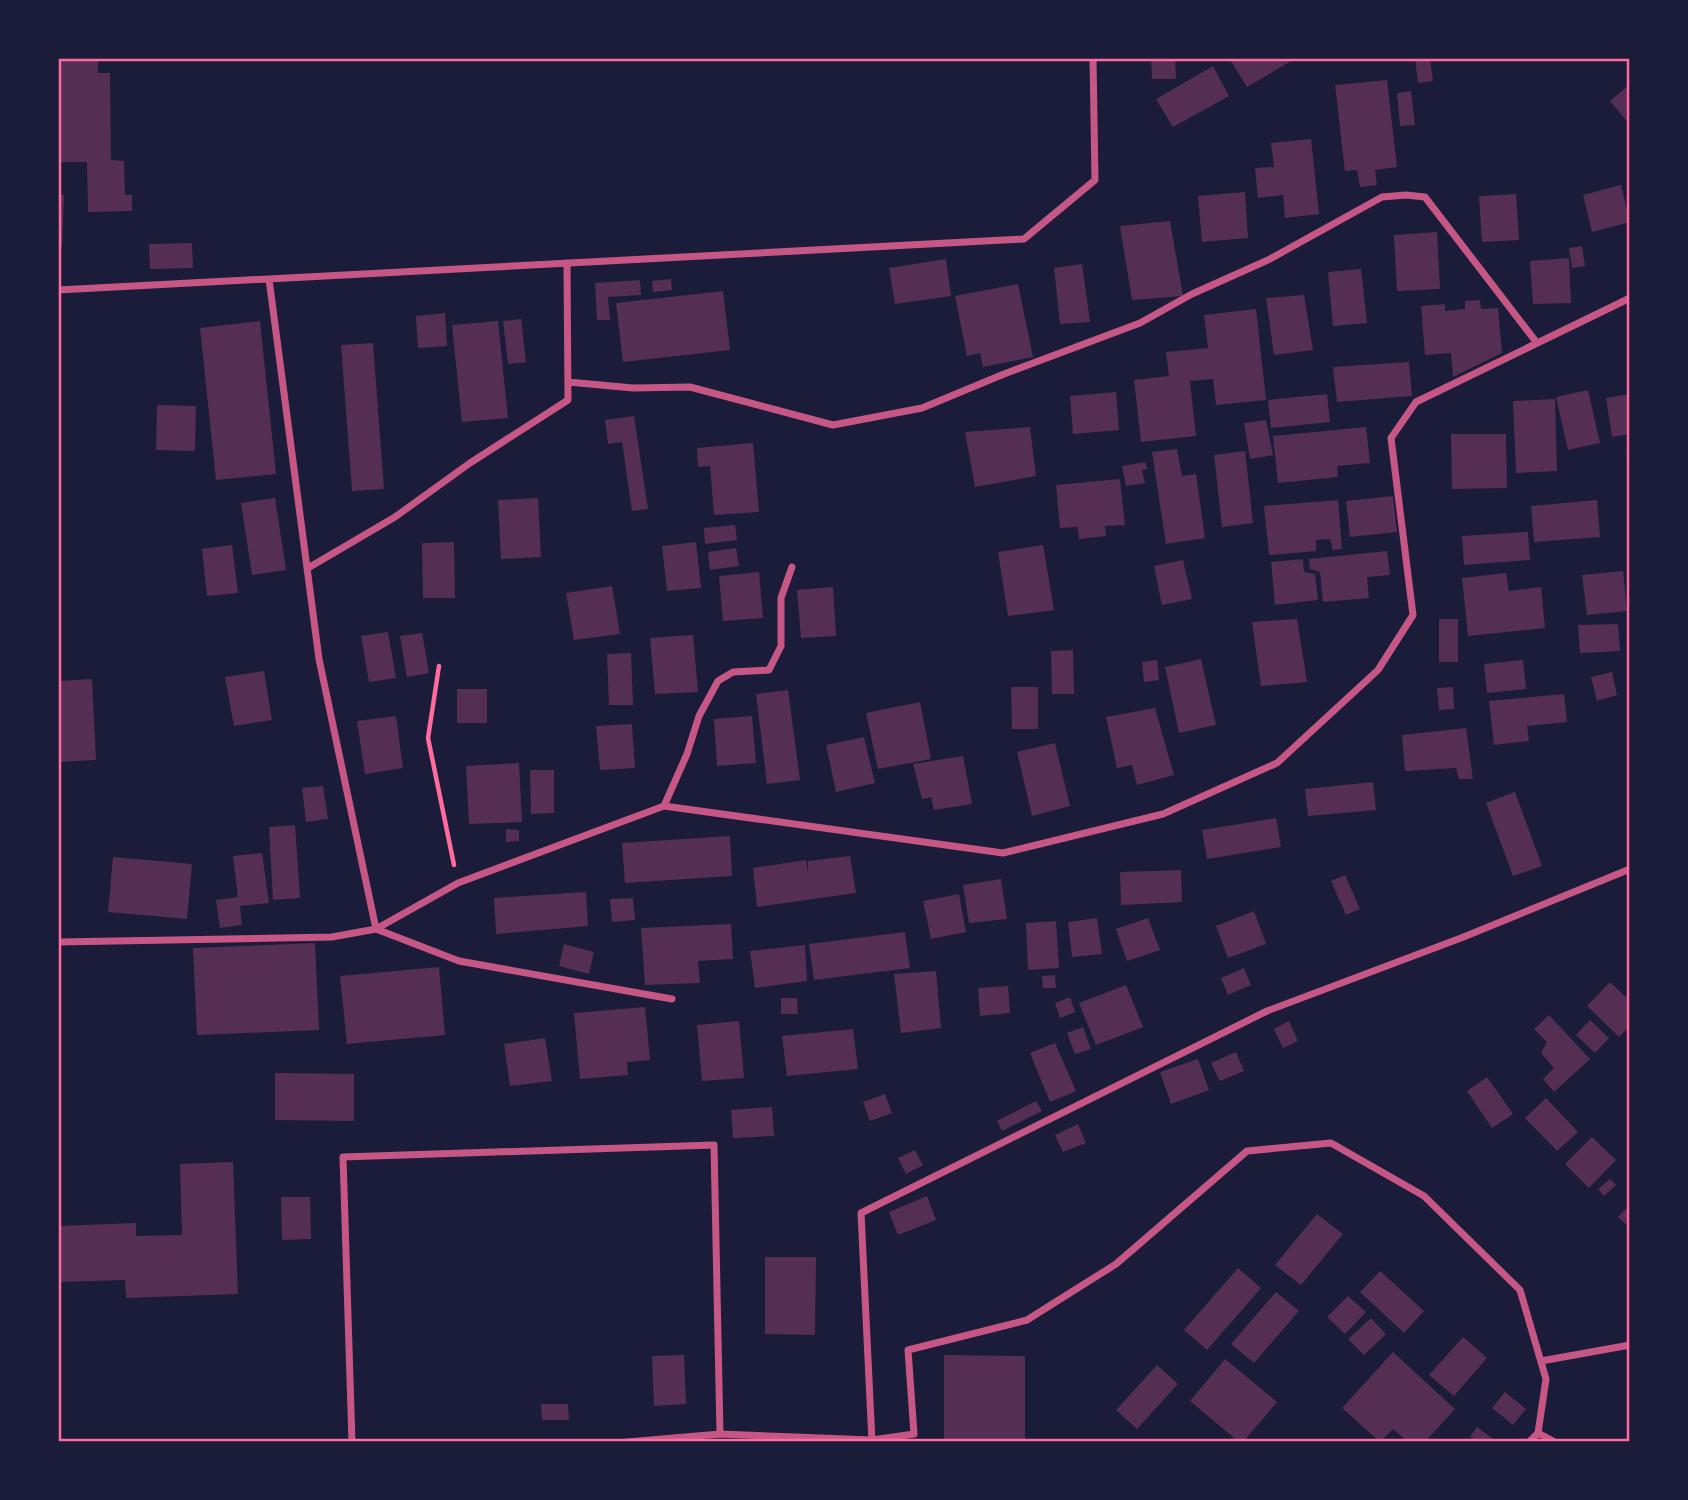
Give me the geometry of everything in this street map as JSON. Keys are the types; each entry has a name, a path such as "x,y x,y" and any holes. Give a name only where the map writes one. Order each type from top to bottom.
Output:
{"street":[{"path":"58,290 1024,239 1095,180 1093,58"},
{"path":"568,382 633,388 690,387 833,425 922,408 1140,323 1192,293 1268,260 1382,197 1406,195 1426,197 1537,343"},
{"path":"308,568 395,517 568,400 567,262"},
{"path":"270,279 319,659 376,929"},
{"path":"58,942 332,937 376,929 458,883 664,806 1003,853 1163,814 1277,763 1378,670 1413,615 1391,438 1416,402 1630,298"},
{"path":"664,806 687,754 699,716 718,681 733,672 769,670 781,646 781,598 792,567"},
{"path":"872,1441 861,1213 1267,1011 1461,939 1630,869"},
{"path":"376,929 459,961 672,999"},
{"path":"627,1442 720,1434 872,1441 915,1434 908,1350 1027,1320 1116,1264 1247,1151 1331,1143 1424,1196 1520,1290 1546,1379 1538,1433 1529,1442"},
{"path":"352,1442 343,1157 714,1145 720,1434"},
{"path":"1541,1361 1630,1345"},
{"path":"1538,1433 1555,1442"}],"path":[{"path":"439,666 428,738 458,883"}],"building":[{"path":"58,58 98,58 98,73 110,73 111,160 124,161 125,195 132,195 132,211 88,212 87,162 58,162"},
{"path":"1151,58 1175,58 1176,79 1152,79"},
{"path":"1229,58 1296,58 1247,87"},
{"path":"1415,58 1430,58 1433,81 1418,83"},
{"path":"1213,66 1229,96 1173,127 1156,99"},
{"path":"1387,80 1397,167 1375,170 1377,185 1360,187 1357,170 1345,171 1335,85"},
{"path":"1630,84 1630,125 1610,101"},
{"path":"1411,91 1415,125 1400,126 1397,93"},
{"path":"1311,139 1319,214 1285,218 1283,195 1258,198 1255,168 1274,167 1271,143"},
{"path":"1621,185 1630,222 1592,232 1583,195"},
{"path":"1245,192 1248,238 1202,242 1198,196"},
{"path":"1516,194 1519,240 1482,242 1479,196"},
{"path":"58,195 64,195 62,248 58,247"},
{"path":"1170,221 1183,296 1132,300 1120,226"},
{"path":"1437,232 1440,289 1397,291 1394,235"},
{"path":"192,243 193,268 150,269 149,244"},
{"path":"1582,246 1585,266 1572,268 1569,248"},
{"path":"1569,258 1571,303 1533,304 1530,261"},
{"path":"946,259 951,296 895,304 889,268"},
{"path":"1082,264 1090,322 1060,324 1054,268"},
{"path":"1361,269 1367,323 1333,326 1328,272"},
{"path":"671,279 672,290 653,292 652,281"},
{"path":"640,280 641,295 608,297 610,320 597,320 595,283"},
{"path":"1018,284 1033,357 983,367 980,353 967,356 955,296"},
{"path":"723,291 730,350 623,362 616,303"},
{"path":"1304,295 1313,350 1274,355 1266,298"},
{"path":"1480,300 1481,309 1498,308 1502,353 1453,377 1451,353 1425,355 1421,306 1445,304 1445,311 1465,309 1465,301"},
{"path":"1256,309 1266,400 1216,405 1213,379 1190,381 1196,436 1141,442 1134,380 1169,376 1166,352 1208,348 1204,315"},
{"path":"445,313 447,346 418,348 416,316"},
{"path":"521,319 526,362 508,364 503,321"},
{"path":"260,321 276,474 216,480 200,328"},
{"path":"498,321 508,418 462,422 452,325"},
{"path":"373,343 384,489 352,491 341,345"},
{"path":"1409,362 1412,396 1337,402 1333,367"},
{"path":"1588,390 1600,443 1568,450 1556,397"},
{"path":"1116,392 1119,430 1073,434 1070,396"},
{"path":"1327,394 1330,422 1271,428 1268,400"},
{"path":"1630,394 1630,434 1612,437 1606,398"},
{"path":"1555,399 1557,471 1516,473 1513,401"},
{"path":"157,405 196,406 195,451 156,450"},
{"path":"634,416 648,509 632,511 622,442 608,444 605,420"},
{"path":"1266,420 1273,455 1250,459 1244,423"},
{"path":"1030,427 1036,476 975,487 965,432"},
{"path":"1366,427 1370,463 1337,466 1338,477 1278,483 1273,436"},
{"path":"1451,434 1506,434 1507,488 1452,489"},
{"path":"753,443 759,512 714,515 710,466 698,467 697,448"},
{"path":"1177,449 1182,476 1196,474 1205,538 1166,544 1152,452"},
{"path":"1245,451 1253,523 1222,527 1214,455"},
{"path":"1626,453 1630,453 1630,472 1629,472"},
{"path":"1145,462 1147,469 1142,470 1145,483 1126,486 1122,466"},
{"path":"1120,479 1125,525 1105,526 1106,536 1079,539 1078,527 1060,528 1056,485"},
{"path":"1393,496 1397,532 1350,537 1346,501"},
{"path":"275,498 286,570 252,575 241,503"},
{"path":"538,498 541,557 501,559 498,500"},
{"path":"1338,500 1342,549 1333,550 1330,539 1316,540 1316,551 1269,555 1264,506"},
{"path":"1597,500 1600,537 1534,542 1531,506"},
{"path":"735,525 737,540 705,544 704,528"},
{"path":"1528,532 1530,560 1464,565 1462,536"},
{"path":"454,542 455,598 423,598 422,543"},
{"path":"696,542 701,588 667,591 662,546"},
{"path":"232,545 238,593 207,596 202,549"},
{"path":"1043,545 1054,610 1008,616 998,552"},
{"path":"736,548 739,566 710,570 708,552"},
{"path":"1387,551 1390,575 1367,577 1369,598 1323,602 1320,572 1310,569 1309,559"},
{"path":"1303,559 1304,572 1315,574 1318,600 1275,605 1271,562"},
{"path":"1183,560 1192,599 1162,605 1154,566"},
{"path":"1623,571 1627,611 1587,615 1582,575"},
{"path":"759,572 763,618 723,621 719,576"},
{"path":"1506,573 1509,591 1541,587 1545,628 1468,636 1462,578"},
{"path":"612,586 620,634 574,640 566,593"},
{"path":"833,587 836,636 801,638 797,590"},
{"path":"1297,619 1307,682 1261,686 1252,622"},
{"path":"1439,619 1458,619 1458,662 1439,662"},
{"path":"1618,624 1620,651 1580,653 1578,625"},
{"path":"388,632 396,678 369,682 361,636"},
{"path":"422,633 429,673 407,677 400,636"},
{"path":"693,635 698,692 655,694 650,638"},
{"path":"1073,650 1074,694 1052,694 1051,651"},
{"path":"631,653 633,705 609,705 607,654"},
{"path":"1201,659 1216,725 1179,733 1165,667"},
{"path":"1157,660 1159,680 1144,682 1142,662"},
{"path":"1523,660 1526,689 1487,693 1484,664"},
{"path":"264,671 272,720 234,726 225,677"},
{"path":"1612,672 1617,695 1597,701 1591,677"},
{"path":"92,679 96,760 58,762 58,681"},
{"path":"1011,687 1038,687 1038,729 1012,729"},
{"path":"1453,687 1454,709 1439,710 1437,688"},
{"path":"457,689 487,689 487,723 457,723"},
{"path":"788,690 800,780 767,784 756,694"},
{"path":"1564,694 1567,722 1527,726 1529,741 1494,745 1489,701"},
{"path":"920,702 931,759 878,769 866,713"},
{"path":"1155,708 1174,775 1137,785 1132,765 1117,768 1106,717"},
{"path":"396,716 403,768 365,774 357,721"},
{"path":"752,716 756,763 717,766 714,719"},
{"path":"632,724 635,768 600,770 596,726"},
{"path":"1466,728 1473,779 1459,779 1456,768 1405,771 1402,735"},
{"path":"864,737 875,783 836,792 826,745"},
{"path":"1055,743 1070,806 1032,816 1017,752"},
{"path":"963,756 972,804 934,810 931,797 922,799 913,764"},
{"path":"519,763 522,822 469,824 466,766"},
{"path":"530,770 554,770 554,813 531,814"},
{"path":"1373,782 1376,810 1308,816 1305,789"},
{"path":"323,786 328,819 306,822 302,788"},
{"path":"1515,792 1542,866 1513,876 1486,803"},
{"path":"1276,818 1281,847 1207,859 1202,830"},
{"path":"295,825 300,898 273,900 269,827"},
{"path":"506,829 519,830 519,841 506,842"},
{"path":"730,836 732,876 625,883 622,843"},
{"path":"262,853 269,903 240,906 242,925 220,928 216,900 238,897 233,856"},
{"path":"850,856 856,893 757,907 753,868 806,860 808,872 808,861"},
{"path":"113,857 192,864 187,919 108,912"},
{"path":"1181,870 1182,902 1121,905 1120,872"},
{"path":"1345,875 1360,909 1346,915 1331,881"},
{"path":"1001,879 1007,919 969,923 963,885"},
{"path":"60,885 61,909 58,909"},
{"path":"586,892 588,926 496,934 494,898"},
{"path":"959,894 966,932 931,939 923,901"},
{"path":"633,898 635,920 612,922 610,899"},
{"path":"1254,911 1266,944 1228,958 1216,926"},
{"path":"1097,918 1102,954 1072,957 1068,922"},
{"path":"1148,918 1160,950 1127,961 1116,929"},
{"path":"1056,921 1059,968 1028,970 1026,923"},
{"path":"731,924 733,959 698,961 700,983 645,985 641,928"},
{"path":"905,932 910,968 814,980 809,944"},
{"path":"315,943 319,1030 197,1035 193,948"},
{"path":"564,944 594,952 589,974 559,966"},
{"path":"805,945 807,981 755,988 750,951"},
{"path":"439,967 445,1035 347,1044 340,976"},
{"path":"1244,968 1251,985 1228,995 1221,978"},
{"path":"936,971 941,1028 901,1033 894,974"},
{"path":"1055,975 1056,988 1043,988 1042,976"},
{"path":"1610,982 1630,1001 1630,1026 1619,1037 1587,1006"},
{"path":"1126,985 1143,1027 1096,1045 1079,1003"},
{"path":"1008,986 1010,1013 980,1016 978,988"},
{"path":"1070,997 1075,1012 1060,1018 1055,1003"},
{"path":"781,998 797,998 798,1014 781,1014"},
{"path":"645,1007 650,1060 627,1062 628,1075 580,1079 574,1013"},
{"path":"1549,1015 1590,1059 1554,1092 1543,1079 1554,1068 1541,1053 1547,1042 1534,1029"},
{"path":"1590,1020 1609,1038 1595,1053 1576,1035"},
{"path":"739,1021 744,1078 702,1081 697,1025"},
{"path":"1289,1021 1298,1041 1283,1048 1274,1029"},
{"path":"1083,1027 1091,1049 1075,1054 1067,1033"},
{"path":"853,1029 858,1069 787,1076 782,1036"},
{"path":"545,1038 552,1081 510,1086 504,1044"},
{"path":"1055,1043 1076,1091 1050,1102 1030,1053"},
{"path":"1236,1052 1244,1071 1220,1081 1211,1063"},
{"path":"1198,1059 1209,1090 1171,1104 1160,1072"},
{"path":"275,1073 354,1074 354,1121 275,1120"},
{"path":"1487,1077 1513,1114 1492,1128 1467,1091"},
{"path":"885,1094 892,1113 870,1121 863,1102"},
{"path":"1546,1098 1578,1132 1557,1151 1525,1118"},
{"path":"1036,1101 1042,1111 1002,1131 997,1121"},
{"path":"772,1107 774,1136 733,1138 731,1110"},
{"path":"1078,1124 1086,1143 1063,1152 1055,1135"},
{"path":"1592,1137 1616,1160 1589,1188 1565,1164"},
{"path":"915,1150 923,1165 906,1174 898,1158"},
{"path":"233,1162 238,1294 126,1298 125,1280 58,1282 58,1226 136,1223 136,1236 182,1235 180,1164"},
{"path":"1610,1179 1616,1185 1604,1196 1598,1189"},
{"path":"927,1196 936,1220 898,1235 889,1212"},
{"path":"281,1197 310,1197 311,1239 282,1240"},
{"path":"1630,1205 1630,1228 1618,1217"},
{"path":"1317,1214 1343,1234 1301,1285 1275,1265"},
{"path":"765,1257 816,1257 815,1335 765,1334"},
{"path":"1238,1268 1261,1288 1207,1350 1184,1330"},
{"path":"1380,1271 1424,1311 1404,1333 1360,1292"},
{"path":"1276,1292 1299,1311 1254,1363 1231,1344"},
{"path":"1348,1296 1366,1312 1345,1334 1327,1317"},
{"path":"1371,1318 1386,1334 1364,1355 1348,1339"},
{"path":"1463,1337 1487,1358 1454,1396 1429,1375"},
{"path":"1393,1352 1455,1409 1425,1442 1408,1442 1393,1429 1380,1442 1342,1408"},
{"path":"684,1355 686,1404 654,1406 652,1356"},
{"path":"944,1355 1025,1356 1025,1442 944,1442"},
{"path":"1225,1359 1277,1402 1243,1442 1239,1442 1190,1401"},
{"path":"1157,1365 1178,1384 1137,1429 1116,1410"},
{"path":"1505,1392 1526,1409 1513,1425 1492,1408"},
{"path":"541,1404 568,1404 569,1420 542,1420"},
{"path":"1477,1427 1497,1442 1477,1442 1470,1437"}]}
